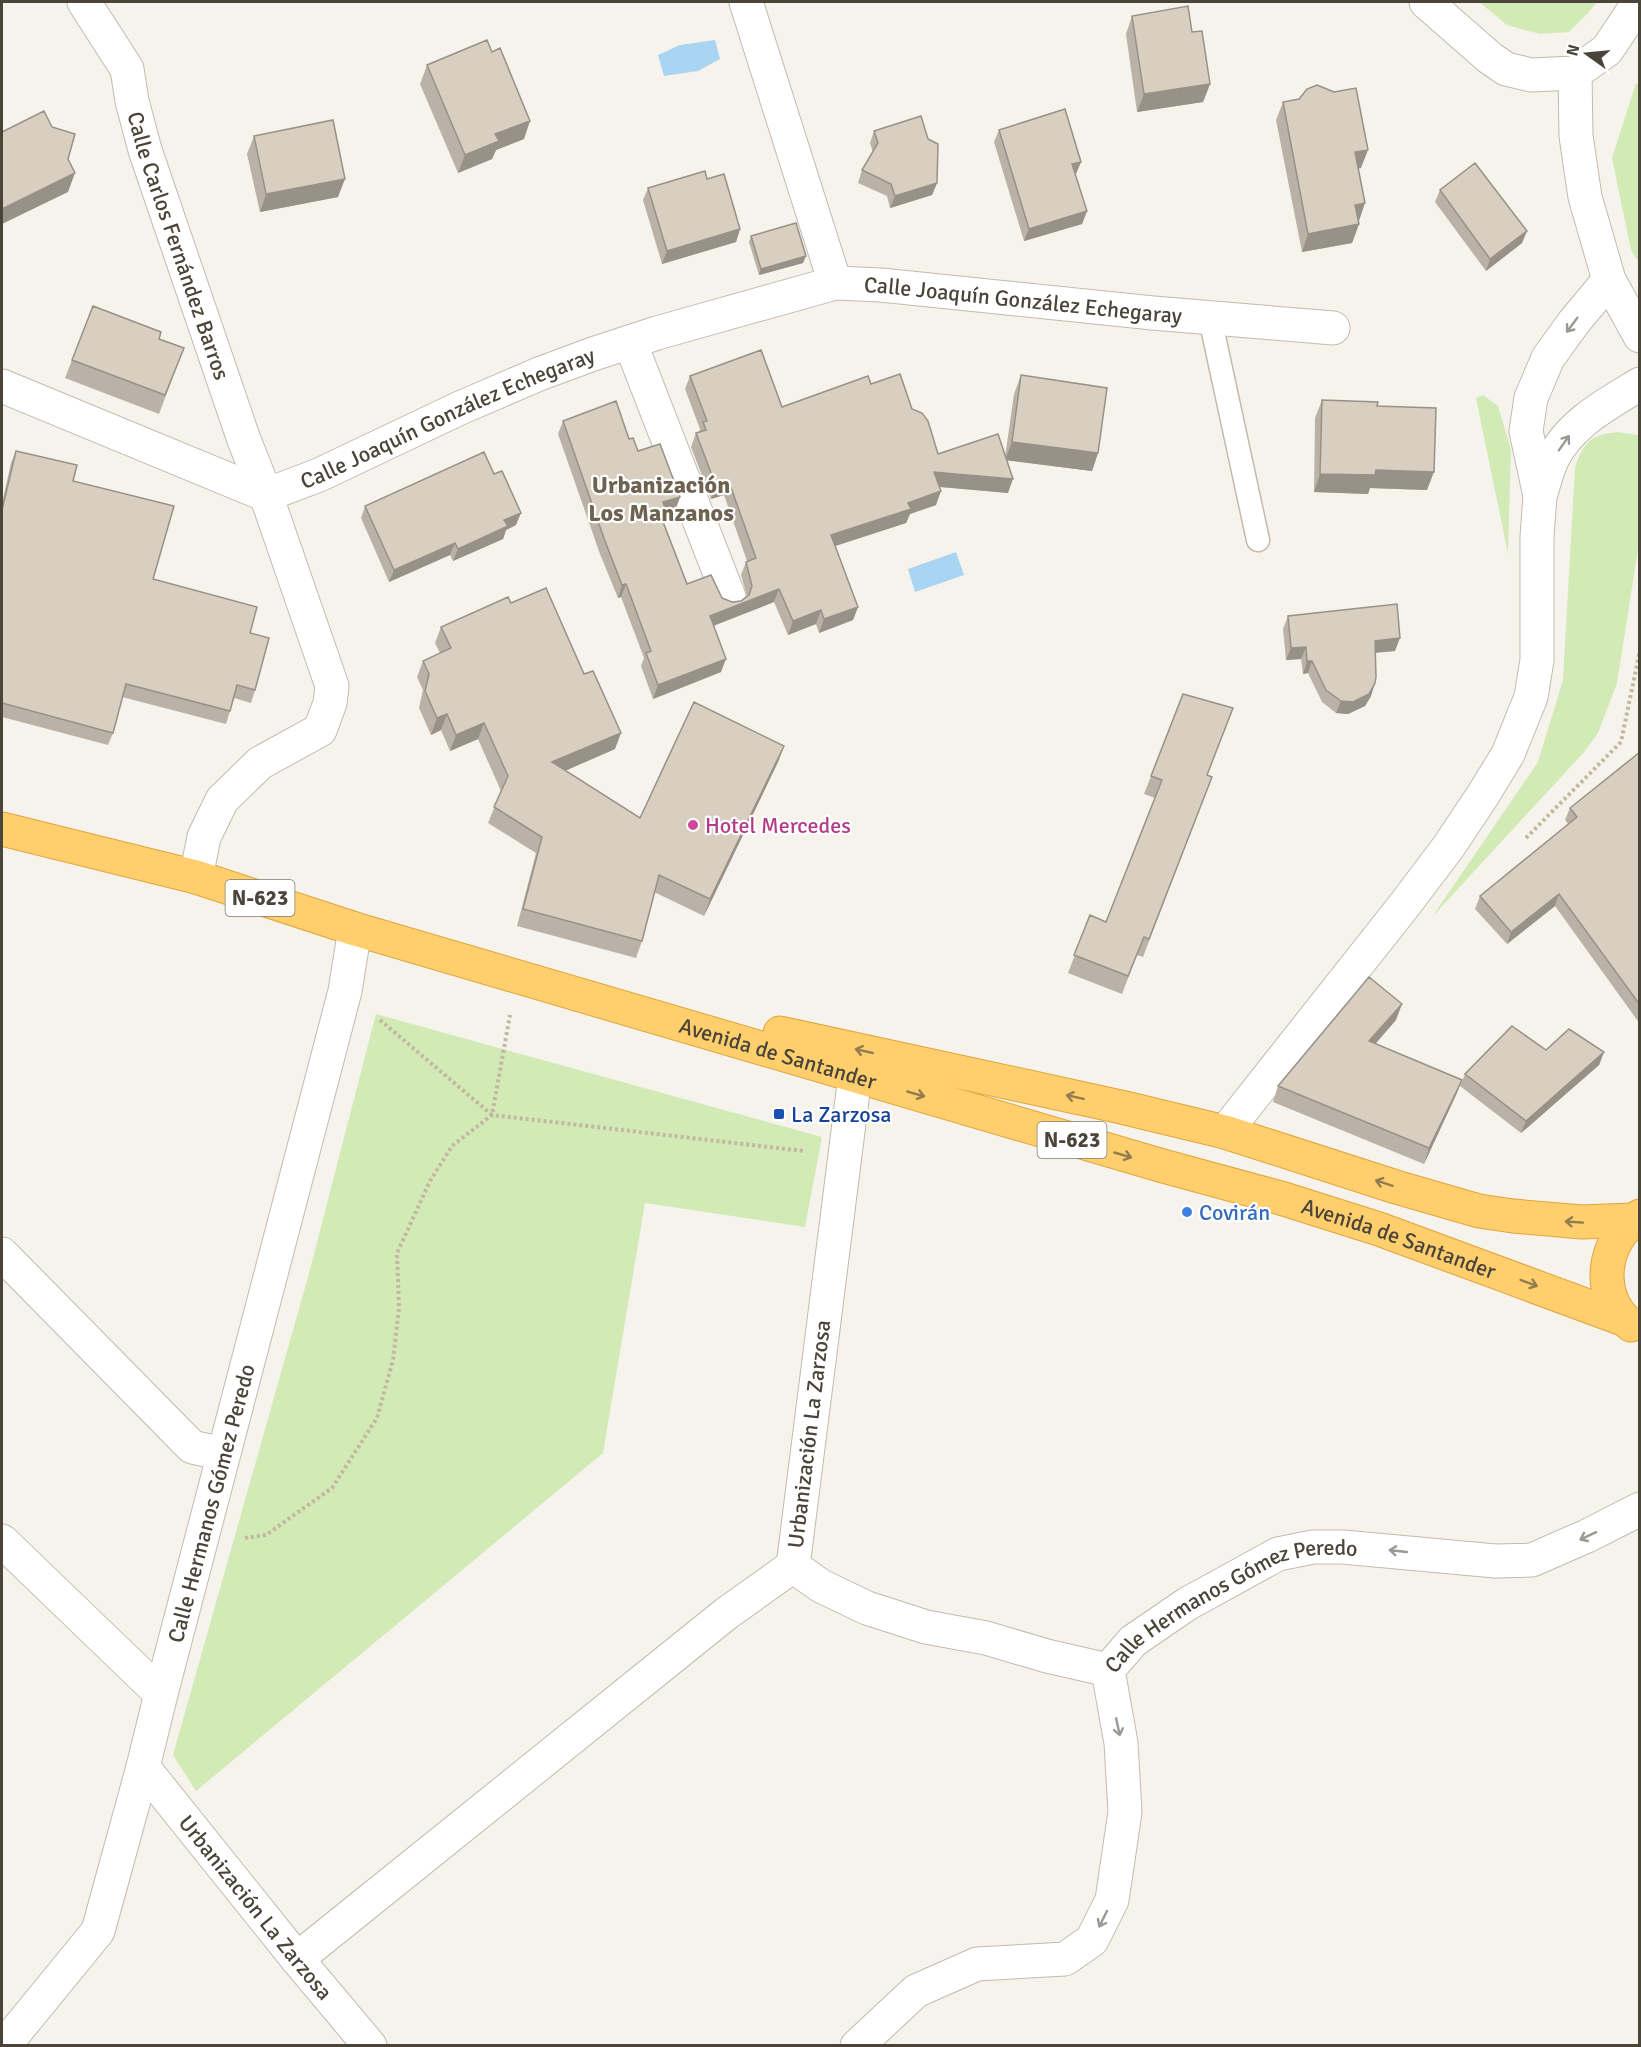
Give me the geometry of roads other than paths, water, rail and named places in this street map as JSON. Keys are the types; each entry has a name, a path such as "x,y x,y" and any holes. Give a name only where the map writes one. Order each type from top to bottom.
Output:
{"highway":[{"name":"Avenida de Santander","path":"2,829 196,877 355,929 517,977 1163,1166 1284,1199 1368,1225 1631,1325"},
{"name":"Avenida de Santander","path":"517,977 1121,1107 1225,1132 1396,1187 1479,1210 1513,1216 1582,1222 1636,1218"},
{"name":"N-623","path":"1631,1325 1616,1308 1608,1286 1607,1263 1614,1241 1636,1218"}],"street":[{"name":"Calle Carlos Fernández Barros","path":"84,2 127,69 132,101 145,150 244,440 266,495 332,686 330,703 320,730 260,763 222,800 204,837 196,877"},
{"name":"Calle Joaquín González Echegaray","path":"746,2 836,283"},
{"path":"1426,2 1490,58 1506,69 1532,75 1575,73 1607,50 1639,2"},
{"path":"1575,73 1576,136 1585,197 1609,280 1640,336"},
{"path":"1225,1132 1442,856 1508,754 1531,697 1537,660 1540,495 1526,431 1531,398 1548,358 1609,280"},
{"name":"Calle Joaquín González Echegaray","path":"266,495 319,475 460,408 539,374 630,342 770,300 836,283 881,285 1333,328"},
{"path":"630,342 729,597"},
{"path":"1540,495 1553,459 1572,431 1601,407 1640,384"},
{"path":"2,386 266,495"},
{"name":"Calle Hermanos Gómez Peredo","path":"4,2046 98,1930 143,1767 345,991 355,929"},
{"name":"Urbanización La Zarzosa","path":"855,1076 793,1566 821,1586 867,1608 926,1627 986,1638 1047,1656 1108,1670"},
{"path":"2,1254 192,1447 223,1454"},
{"name":"Calle Hermanos Gómez Peredo","path":"857,2046 916,1990 976,1964 1065,1959 1092,1940 1112,1900 1125,1812 1121,1743 1108,1670 1133,1641 1187,1605 1278,1554 1313,1547 1343,1547 1496,1561 1532,1560 1640,1509"},
{"path":"2,1541 161,1694"},
{"path":"297,1959 727,1613 793,1566"},
{"name":"Urbanización La Zarzosa","path":"143,1767 370,2046"}],"lane":[{"name":"Calle Joaquín González Echegaray","path":"1210,318 1258,540"}],"water":[{"path":"715,40 720,59 698,71 664,76 658,55 680,45"},
{"path":"956,552 964,575 915,592 908,569"}],"place":[{"name":"Hotel Mercedes","path":"693,825"},
{"name":"La Zarzosa","path":"779,1114"},
{"name":"Covirán","path":"1187,1212"}],"district":[{"name":"Urbanización Los Manzanos","path":"661,499"}]}
